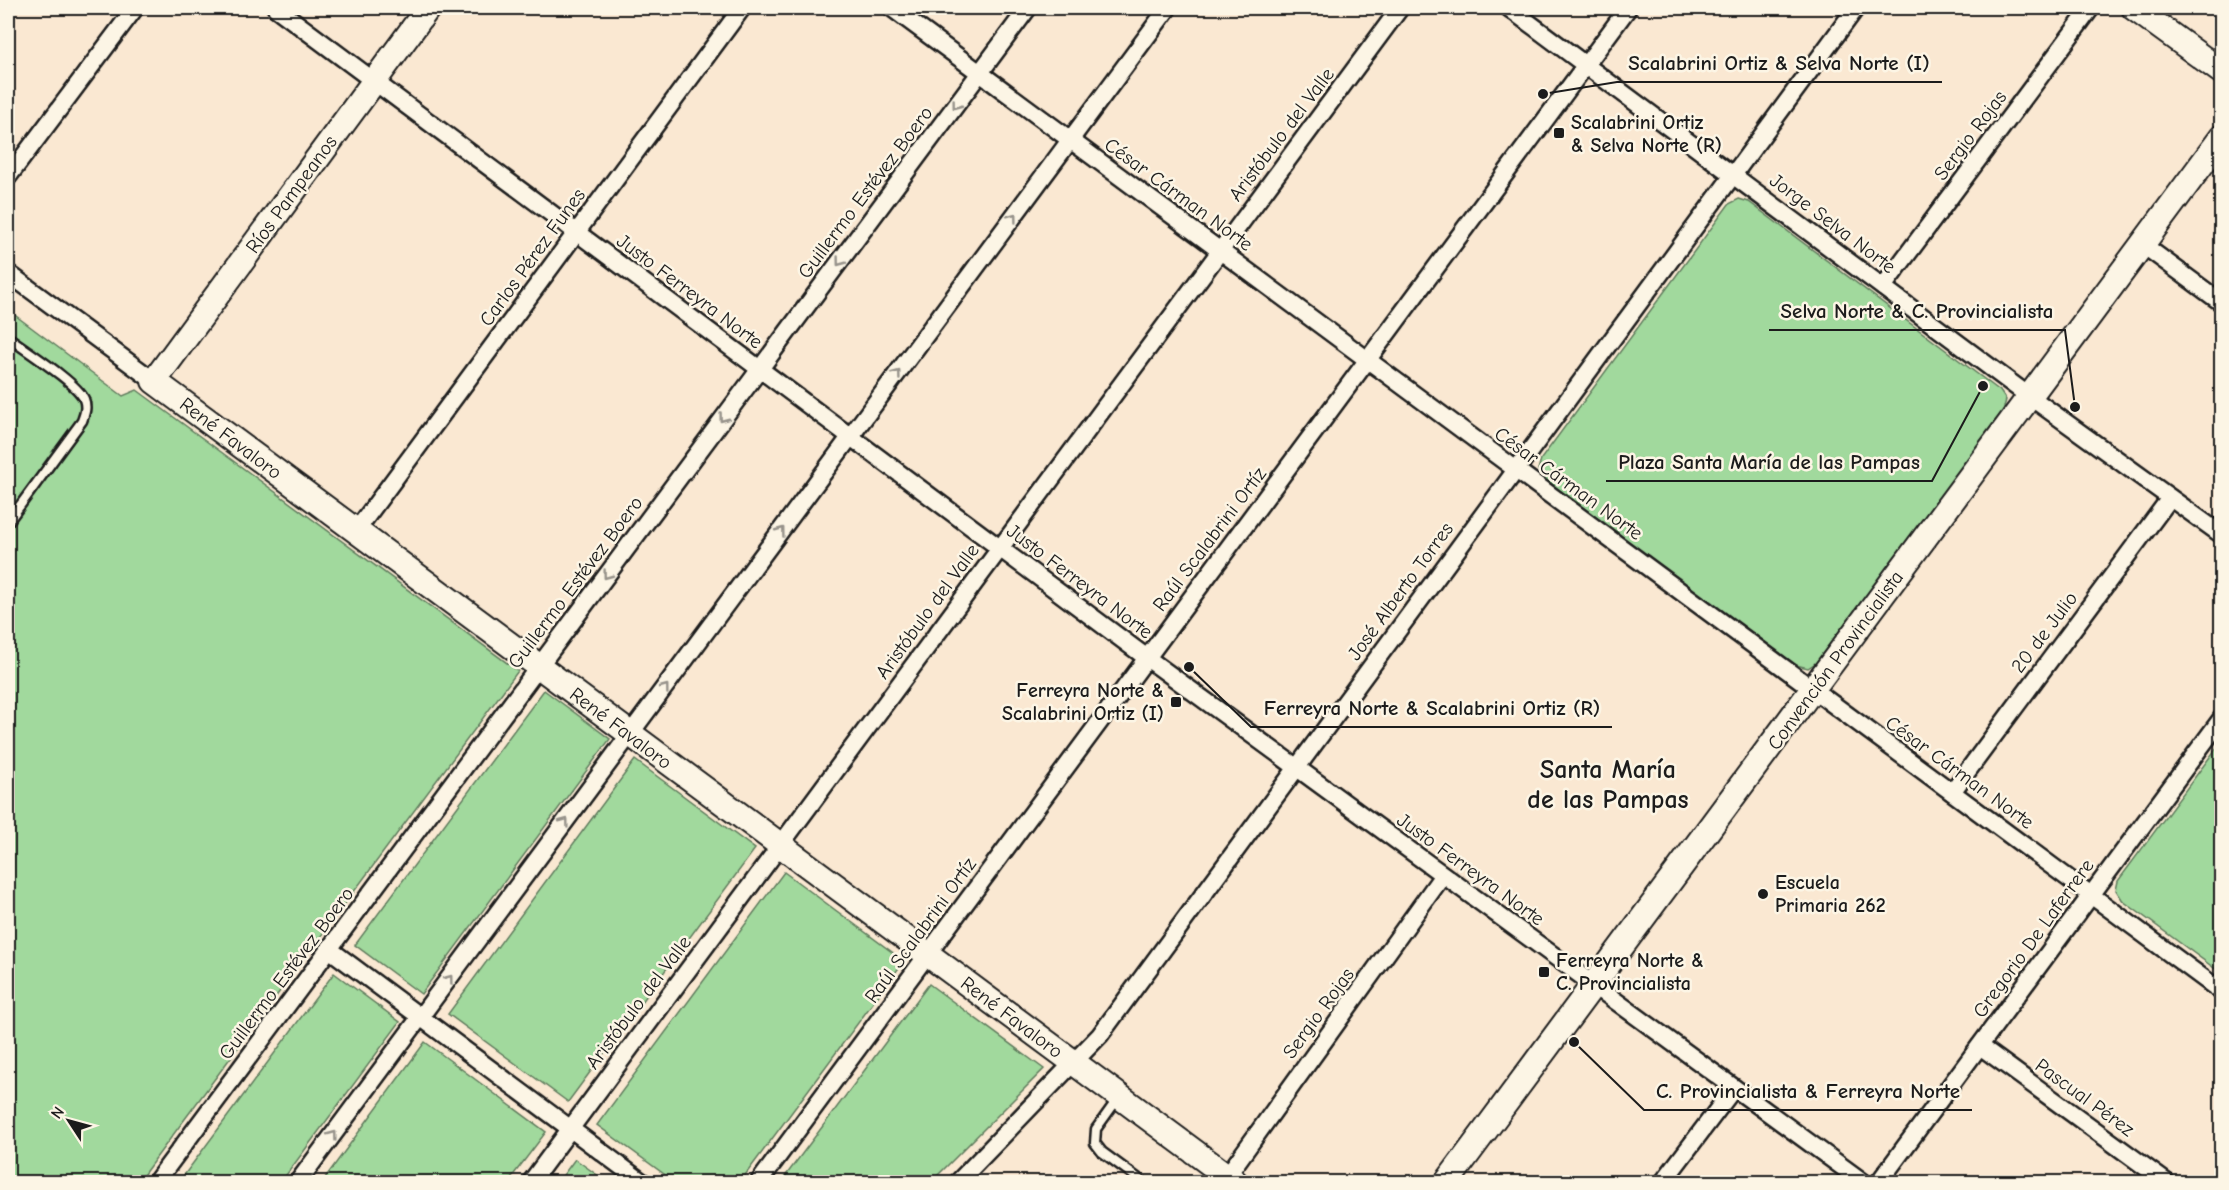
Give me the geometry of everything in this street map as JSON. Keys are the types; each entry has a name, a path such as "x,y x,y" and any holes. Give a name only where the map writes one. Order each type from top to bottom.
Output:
{"street":[{"path":"8,177 135,8"},
{"name":"Justo Ferreyra Norte","path":"276,8 1147,658 1863,1182"},
{"name":"Ríos Pampeanos","path":"154,381 428,8"},
{"name":"Carlos Pérez Funes","path":"356,531 742,8"},
{"name":"César Cárman Norte","path":"892,8 2222,992"},
{"name":"Guillermo Estévez Boero","path":"156,1182 1028,8"},
{"path":"298,1182 1168,8"},
{"name":"Aristóbulo del Valle","path":"531,1182 1400,8"},
{"name":"Jorge Selva Norte","path":"1509,8 2030,396 2222,535"},
{"name":"Raúl Scalabrini Ortíz","path":"759,1182 1628,8"},
{"name":"José Alberto Torres","path":"958,1182 1100,1035 1856,8"},
{"name":"Sergio Rojas","path":"1883,287 2091,8"},
{"path":"2134,8 2222,72"},
{"name":"Convención Provincialista","path":"1447,1182 2222,137"},
{"path":"2142,244 2222,303"},
{"name":"René Favaloro","path":"8,273 1231,1179"},
{"name":"20 de Julio","path":"1952,792 2170,498"},
{"name":"Gregorio De Laferrere","path":"1879,1182 2222,718"},
{"name":"Sergio Rojas","path":"1231,1179 1443,875"},
{"path":"329,949 642,1182"},
{"name":"Pascual Pérez","path":"1980,1046 2166,1182"},
{"path":"1663,1182 1734,1088"}],"lane":[{"path":"8,337 72,385 83,397 86,405 82,421 8,522"},
{"path":"1120,1097 1096,1129 1095,1143 1099,1149 1143,1182"}],"green space":[{"path":"1739,199 1749,202 2000,391 2006,400 2003,411 1817,662 1808,668 1796,665 1544,480 1538,470 1541,459 1729,204"},
{"path":"8,310 123,396 137,390 518,671 138,1182 8,1182"},
{"path":"544,690 610,739 421,994 355,945"},
{"path":"2221,742 2221,973 2123,901 2116,890 2118,881"},
{"path":"635,760 755,849 568,1102 448,1014"},
{"path":"784,872 904,961 740,1182 675,1182 597,1125"},
{"path":"334,973 400,1022 281,1182 179,1182"},
{"path":"929,984 1044,1069 931,1182 781,1182"},
{"path":"425,1042 546,1132 508,1182 322,1182"},
{"path":"575,1159 607,1182 558,1182"}],"place":[{"name":"Scalabrini Ortiz & Selva Norte (I)","path":"1543,94"},
{"name":"Scalabrini Ortiz & Selva Norte (R)","path":"1559,133"},
{"name":"Plaza Santa María de las Pampas","path":"1983,386"},
{"name":"Selva Norte & C. Provincialista","path":"2075,407"},
{"name":"Ferreyra Norte & Scalabrini Ortiz (R)","path":"1189,667"},
{"name":"Ferreyra Norte & Scalabrini Ortiz (I)","path":"1176,702"},
{"name":"Escuela Primaria 262","path":"1763,894"},
{"name":"Ferreyra Norte & C. Provincialista","path":"1544,972"},
{"name":"C. Provincialista & Ferreyra Norte","path":"1574,1042"}],"district":[{"name":"Santa María de las Pampas","path":"1608,784"}]}
